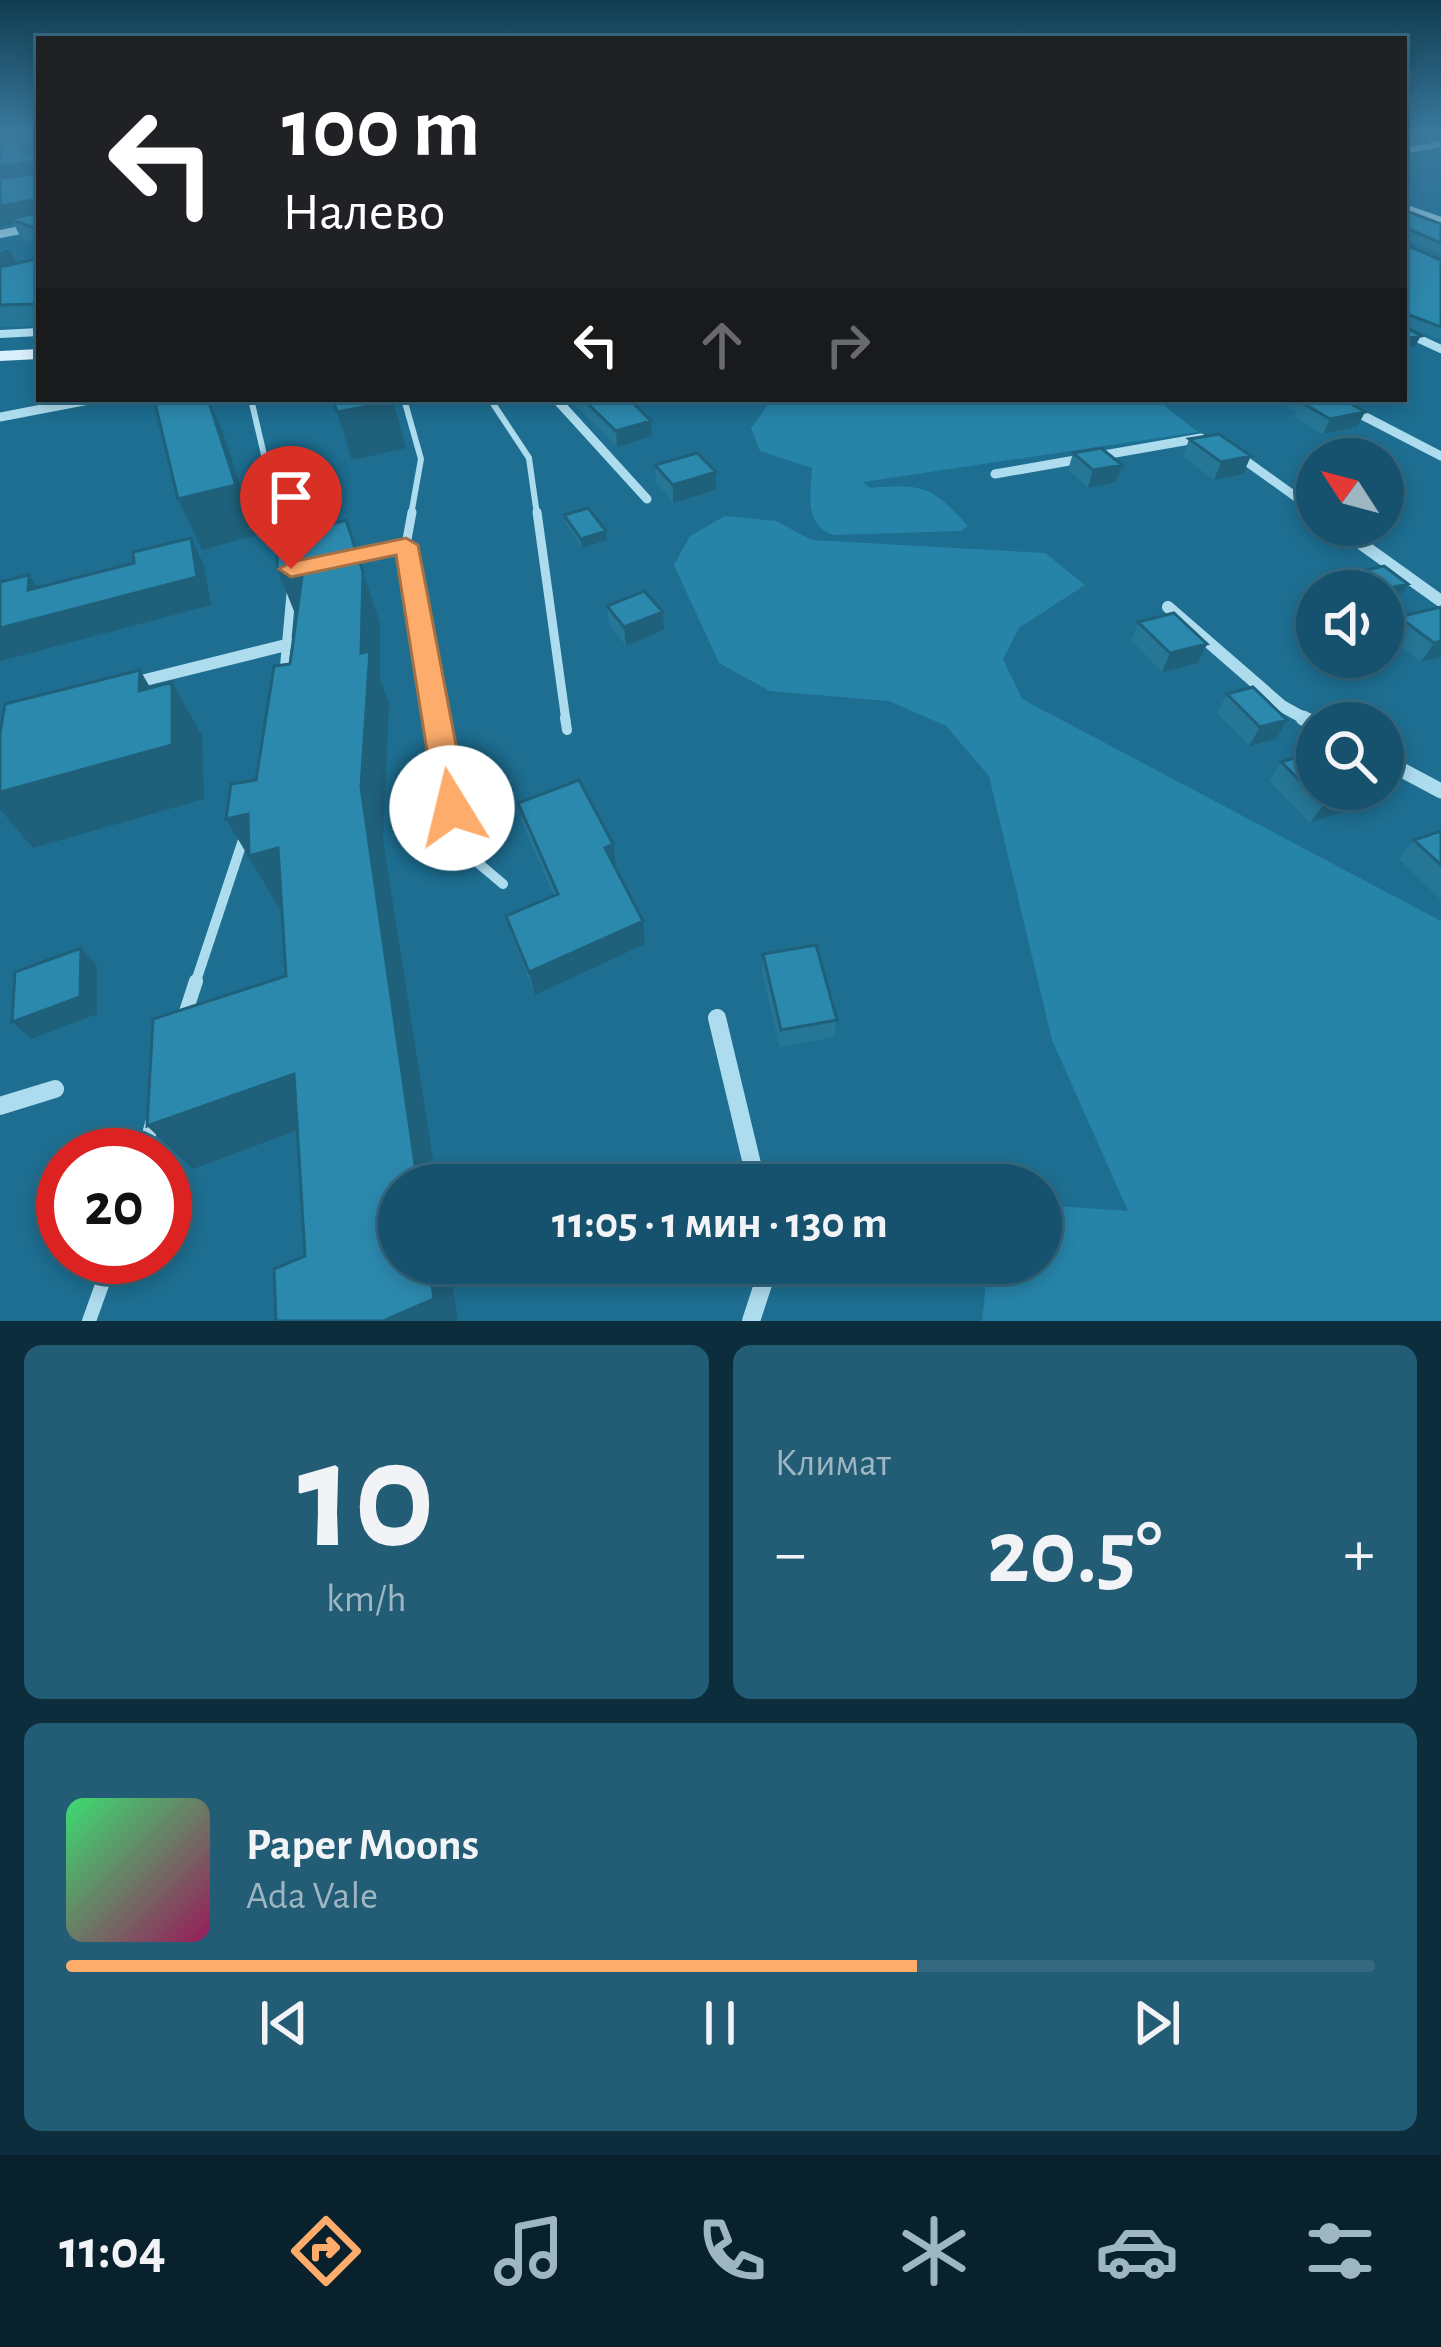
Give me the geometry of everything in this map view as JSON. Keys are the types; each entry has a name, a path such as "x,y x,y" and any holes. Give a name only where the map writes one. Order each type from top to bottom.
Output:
{"main road":[{"path":"0,356 36,354"}],"street":[{"path":"1407,208 1441,220"},
{"path":"0,234 36,227"},
{"path":"0,334 36,332"},
{"path":"1407,333 1441,349"},
{"path":"0,418 79,402"},
{"path":"559,402 647,500"},
{"path":"1337,402 1441,456"},
{"path":"995,474 1211,436"},
{"path":"1228,449 1296,497"},
{"path":"1364,546 1441,601"},
{"path":"1168,607 1296,714"},
{"path":"112,688 290,644"},
{"path":"1404,771 1441,791"},
{"path":"717,1018 752,1164"},
{"path":"0,1106 55,1089"},
{"path":"751,1321 763,1284"}],"lane":[{"path":"252,402 291,569"},
{"path":"405,402 421,459 406,545 458,846 503,884"},
{"path":"492,402 529,458 567,730"},
{"path":"337,560 406,545"},
{"path":"281,688 290,644 291,588"},
{"path":"180,1030 250,817"},
{"path":"151,1128 155,1114"},
{"path":"88,1321 102,1284"}],"shaded area":[{"path":"770,402 1160,402 1198,432 863,482 870,488 925,490 968,526 961,531 833,535 813,516 812,468 760,451 751,428"},
{"path":"725,516 776,521 812,540 1045,553 1085,585 1019,628 1003,659 1022,699 1441,921 1441,1321 982,1321 986,1284 1062,1284 1062,1206 1128,1211 1052,1040 989,776 946,726 889,701 770,691 719,663 674,565 690,536"}],"building":[{"path":"0,194 36,194 36,204 33,200 0,206"},
{"path":"36,208 36,229 11,219"},
{"path":"1407,211 1441,224 1441,243 1407,232"},
{"path":"1407,245 1441,260 1441,327 1407,314"},
{"path":"36,254 36,304 0,305 0,267 32,260"},
{"path":"155,402 209,402 236,485 178,499"},
{"path":"334,402 388,402 337,412"},
{"path":"586,402 632,402 651,421 616,431"},
{"path":"1301,402 1348,402 1365,412 1330,419"},
{"path":"1219,434 1251,456 1221,462 1189,439"},
{"path":"1101,448 1122,465 1093,470 1073,453"},
{"path":"697,453 716,472 673,485 655,465"},
{"path":"588,508 606,531 581,539 564,515"},
{"path":"346,520 363,572 361,653 370,651 361,787 415,1164 378,1164 378,1284 432,1284 434,1299 383,1321 276,1321 274,1269 305,1256 294,1074 147,1126 153,1019 286,976 278,848 249,856 248,814 226,819 231,784 256,780 274,666 290,664 304,562 277,569 278,539"},
{"path":"191,538 197,577 0,628 0,582 29,575 28,590 134,563 133,552"},
{"path":"644,591 663,612 624,627 607,606"},
{"path":"1441,607 1441,641 1434,643 1404,621 1404,616"},
{"path":"1174,613 1207,644 1170,653 1138,622"},
{"path":"140,670 139,691 172,682 172,745 0,792 5,704"},
{"path":"1253,687 1287,720 1260,727 1227,694"},
{"path":"1296,757 1296,777 1281,762"},
{"path":"579,780 613,844 605,848 643,921 529,972 506,916 558,894 518,803"},
{"path":"1441,831 1441,865 1414,840"},
{"path":"816,945 837,1020 781,1030 763,954"},
{"path":"81,948 80,997 12,1022 15,972"}],"route":[{"path":"291,569 406,545 452,808"}]}
